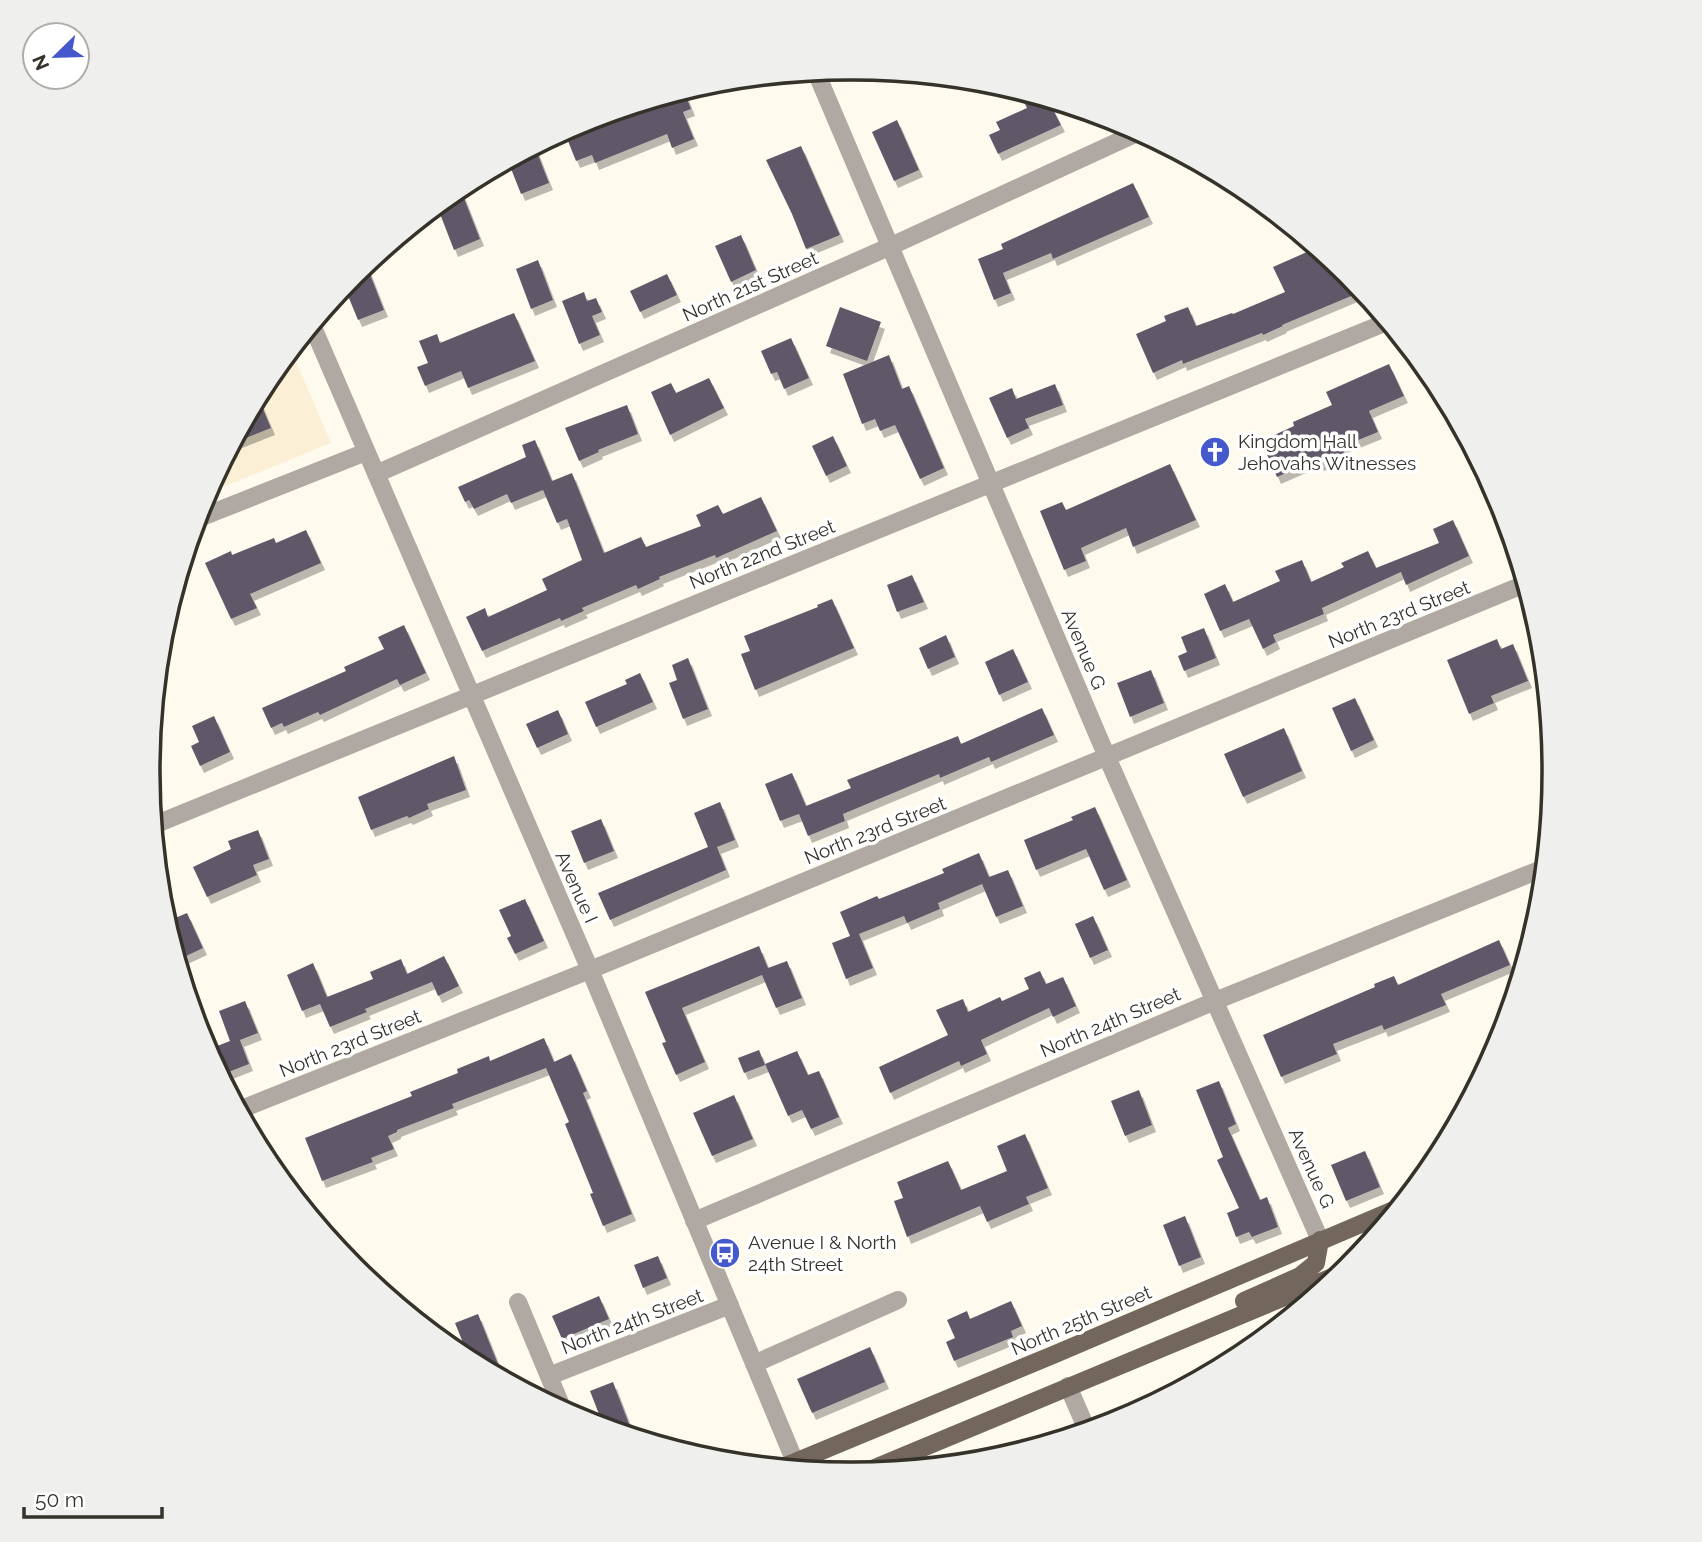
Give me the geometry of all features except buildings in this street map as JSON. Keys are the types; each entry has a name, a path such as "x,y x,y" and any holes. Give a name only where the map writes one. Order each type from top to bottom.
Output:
{"main road":[{"name":"North 25th Street","path":"806,1460 1378,1216"},
{"path":"1121,1364 1139,1346 1300,1276 1316,1264 1320,1240"},
{"path":"893,1460 1121,1364 1303,1292"}],"street":[{"name":"Avenue G","path":"820,81 1107,757 1320,1240"},
{"name":"North 21st Street","path":"376,474 891,246 1126,138"},
{"name":"North 22nd Street","path":"162,822 1378,326"},
{"name":"Avenue I","path":"316,335 590,970 754,1364 789,1459"},
{"path":"210,514 366,452"},
{"name":"North 23rd Street","path":"248,1106 590,970 1517,587"},
{"name":"North 24th Street","path":"694,1221 1215,1001 1534,872"},
{"path":"754,1364 898,1300"},
{"path":"519,1302 557,1395"},
{"name":"North 24th Street","path":"549,1376 730,1306"},
{"path":"1068,1386 1083,1421"}],"shaded area":[{"path":"296,361 331,443 222,487 253,426"}],"place":[{"name":"Kingdom Hall Jehovahs Witnesses","path":"1215,452"},
{"name":"Avenue I & North 24th Street","path":"725,1253"}]}
